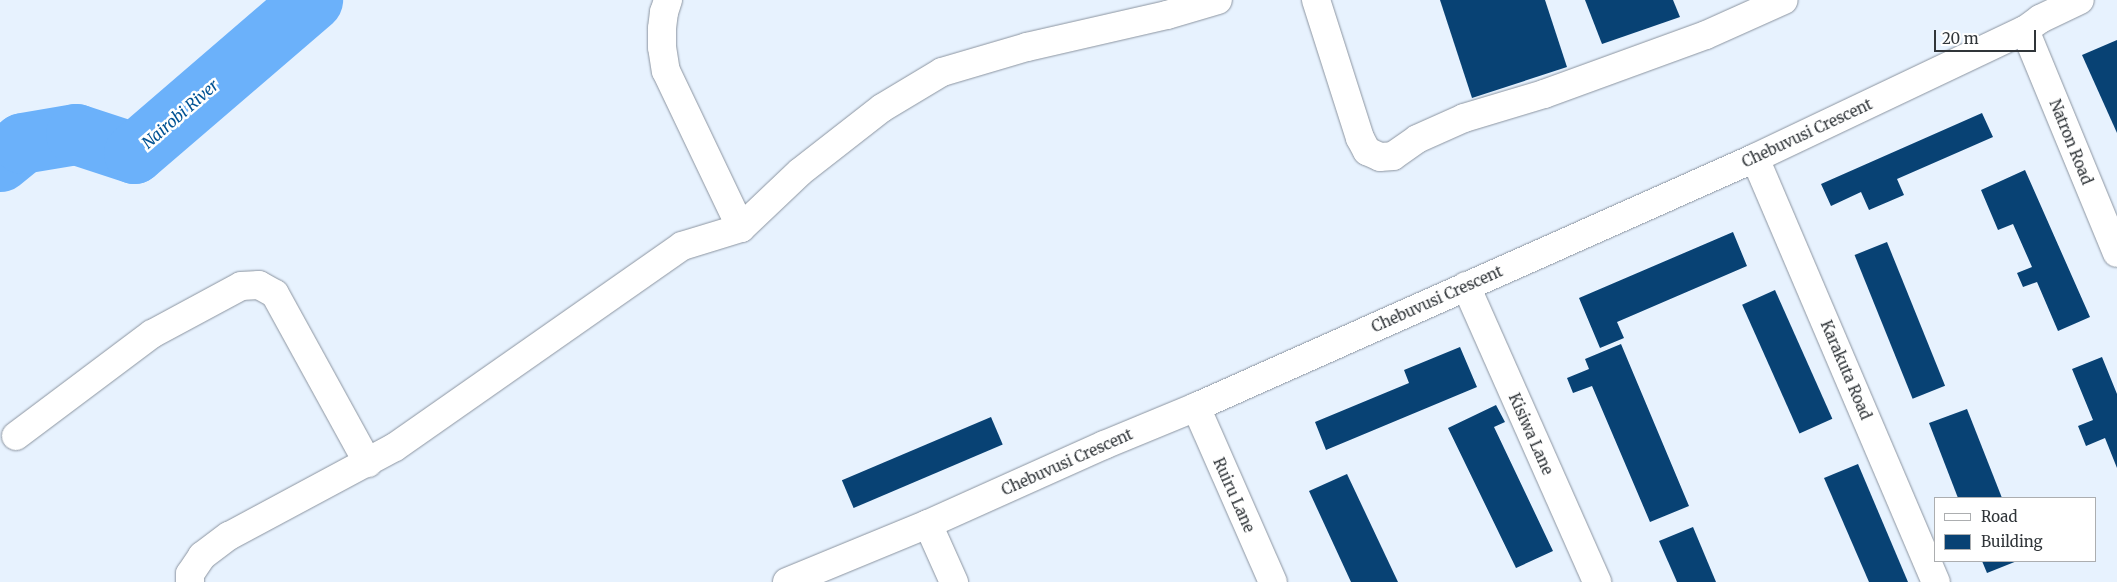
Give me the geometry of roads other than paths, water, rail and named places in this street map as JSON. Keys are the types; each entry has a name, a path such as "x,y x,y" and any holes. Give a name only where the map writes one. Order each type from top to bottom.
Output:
{"street":[{"path":"668,0 664,12 662,30 662,47 666,71 741,228"},
{"path":"190,582 190,574 202,556 229,536 404,442 682,246 741,228 800,172 882,108 942,72 1026,47 1167,15 1218,0"},
{"path":"1316,0 1360,138 1367,151 1380,157 1393,156 1417,139 1464,118 1544,94 1697,38 1784,0"},
{"name":"Chebuvusi Crescent","path":"787,582 928,524 1104,445 1196,408 1755,158 2025,30 2040,19 2080,0"},
{"name":"Natron Road","path":"2025,30 2117,253"},
{"name":"Karakuta Road","path":"1755,158 1936,582"},
{"path":"16,436 152,334 241,286 259,285 275,294 368,463"},
{"name":"Kisiwa Lane","path":"1466,286 1596,582"},
{"name":"Ruiru Lane","path":"1196,408 1273,582"},
{"path":"928,524 954,582"}],"waterway":[{"name":"Nairobi River","path":"0,161 22,143 76,134 134,153 312,0"}]}
